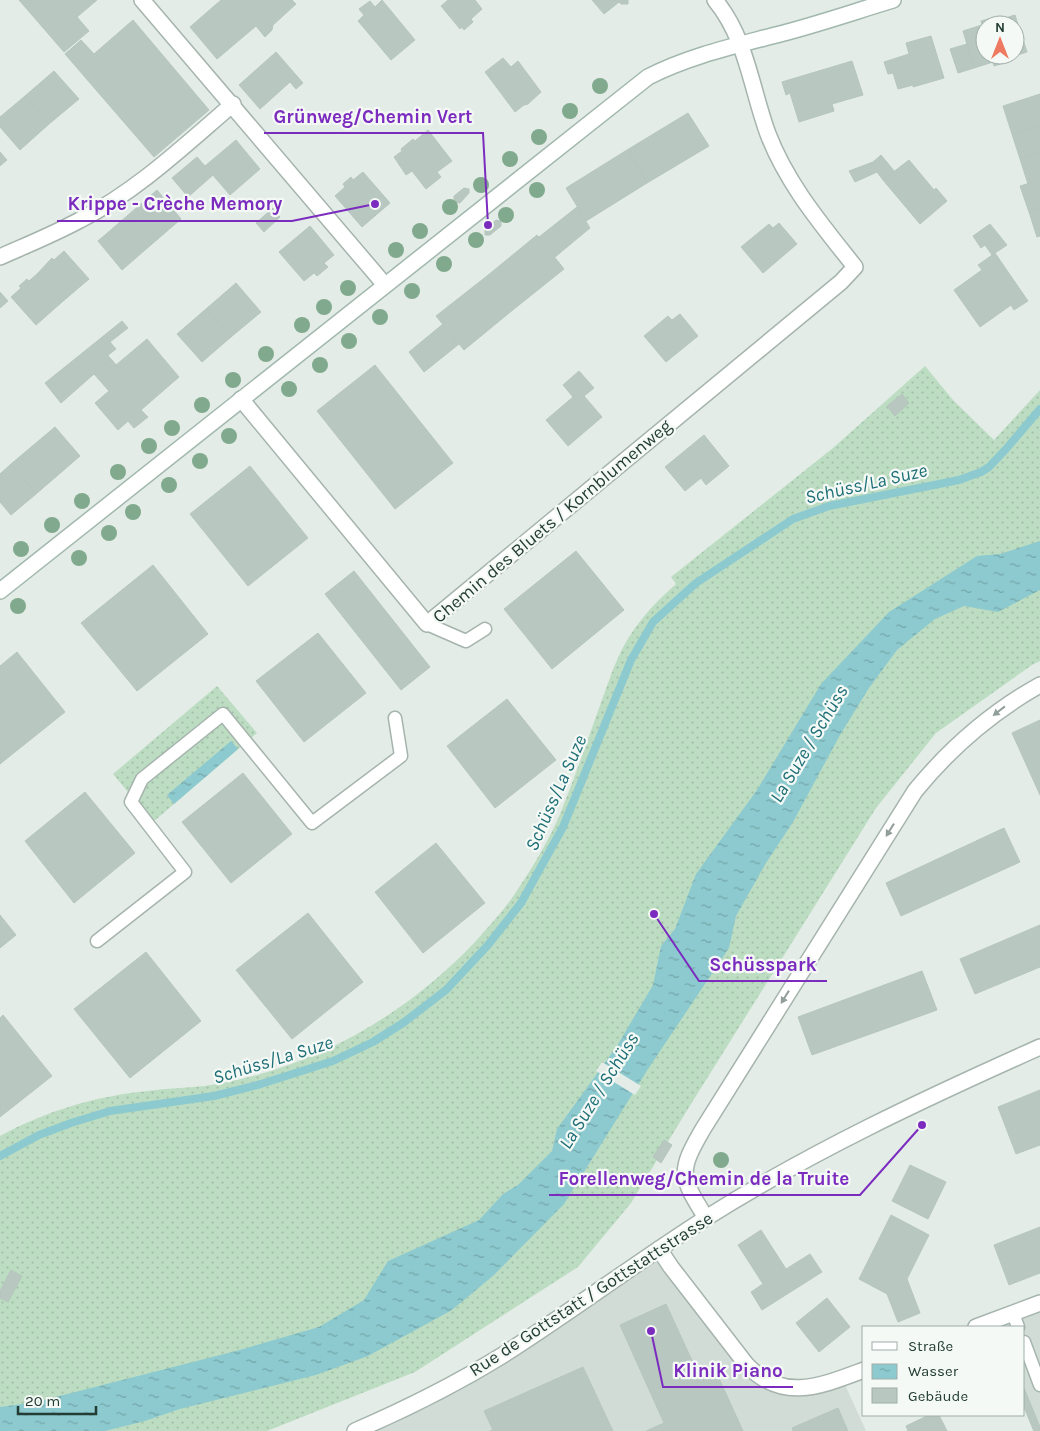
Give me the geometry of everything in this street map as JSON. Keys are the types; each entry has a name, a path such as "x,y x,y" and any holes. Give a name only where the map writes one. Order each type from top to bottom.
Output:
{"street":[{"path":"142,0 233,104 385,285"},
{"path":"715,0 741,44"},
{"path":"0,591 648,77 676,64 893,0"},
{"name":"Chemin des Bluets / Kornblumenweg","path":"241,399 427,624 841,282 855,267 795,189 781,163 768,134 741,44"},
{"path":"0,257 81,220 117,198 159,167 233,104"},
{"path":"706,1218 688,1190 684,1174 688,1154 703,1128 915,792 944,758 969,734 1005,706 1040,685"},
{"name":"Rue de Gottstatt / Gottstattstrasse","path":"356,1431 371,1428 502,1355 706,1218 775,1176 916,1103 1040,1047"},
{"path":"659,1249 746,1364 759,1376 780,1386 808,1388 862,1371"},
{"path":"982,1326 1015,1320 1040,1303"}],"lane":[{"path":"427,624 466,642 485,628"},
{"path":"97,941 185,872 131,802 142,779 223,714 312,823 401,756 395,718"},
{"path":"1025,1345 1040,1385"}],"shaded area":[{"path":"659,1249 769,1382 842,1378 866,1431 352,1431 434,1393"},
{"path":"1040,1303 1040,1431 1033,1431 1025,1411 1025,1326 992,1326"}],"green space":[{"path":"925,366 953,400 994,440 1040,390 1040,661 936,733 876,808 631,1203 578,1267 415,1372 267,1431 0,1431 0,1136 53,1112 90,1101 129,1093 205,1086 243,1079 281,1068 317,1054 352,1037 385,1017 417,994 475,942 505,907 535,862 559,816 623,647 643,618 676,584 671,577 833,448"},
{"path":"217,686 257,733 153,822 113,774"}],"water":[{"name":"La Suze / Schüss","path":"1040,541 1040,590 998,612 964,606 935,619 897,650 869,688 840,735 793,822 766,863 736,916 729,948 648,1069 564,1204 494,1275 452,1310 368,1356 316,1375 180,1409 145,1421 105,1431 0,1431 0,1407 36,1402 236,1351 319,1327 364,1300 388,1261 479,1220 503,1194 518,1185 552,1151 557,1129 617,1046 653,985 661,946 675,929 696,874 757,790 821,684 889,612 977,556 1000,554"},
{"path":"231,741 238,749 174,804 167,795"}],"pier":[{"path":"602,1062 641,1086 635,1095 596,1071"}],"building":[{"path":"19,0 97,0 77,17 89,31 64,52"},
{"path":"221,0 292,0 296,4 273,25 272,30 265,37 256,26 217,59 190,27"},
{"path":"382,0 415,40 391,60 358,21 364,15 359,9 370,1 375,7"},
{"path":"448,0 475,0 482,9 471,19 473,22 464,30 462,27 460,29 441,6"},
{"path":"592,0 628,0 628,4 621,4 619,2 604,14"},
{"path":"133,20 209,110 154,157 65,54 81,40 94,54"},
{"path":"975,27 975,65 984,65 974,68 963,31"},
{"path":"931,36 944,78 913,87 913,85 898,89 893,73 888,74 884,62 909,54 906,43"},
{"path":"967,44 974,68 958,73 950,49"},
{"path":"276,52 303,83 296,89 290,82 260,109 239,85"},
{"path":"503,58 511,67 518,61 541,92 528,104 515,112 485,72"},
{"path":"852,61 863,95 832,104 834,111 799,122 790,93 786,95 782,82"},
{"path":"54,71 79,99 49,124 25,96"},
{"path":"1040,94 1040,125 1012,134 1003,106"},
{"path":"25,96 49,124 20,150 0,127 0,117"},
{"path":"688,113 709,146 647,183 627,150"},
{"path":"1040,125 1040,153 1020,159 1012,134"},
{"path":"428,130 452,161 437,172 441,177 426,189 412,171 406,175 394,157 413,139 415,141"},
{"path":"236,140 260,169 230,195 205,166"},
{"path":"627,150 647,183 586,221 566,188"},
{"path":"0,152 7,160 0,166"},
{"path":"1040,153 1040,180 1028,184 1020,159"},
{"path":"881,155 895,172 883,180 877,172 855,182 849,171 873,162"},
{"path":"197,157 213,175 188,197 172,178"},
{"path":"909,160 934,190 936,188 947,201 920,224 883,180"},
{"path":"363,172 390,203 362,227 335,196 345,187 343,184 351,177 353,180"},
{"path":"1040,180 1040,208 1029,212 1020,186"},
{"path":"464,188 469,189 469,193 460,203 454,202 454,196"},
{"path":"157,190 181,219 152,244 127,216"},
{"path":"577,207 590,228 555,257 539,237"},
{"path":"273,208 280,217 264,232 256,223"},
{"path":"1040,208 1040,236 1037,237 1029,212"},
{"path":"127,216 152,244 122,270 98,241"},
{"path":"496,220 501,221 501,226 490,235 485,235 485,230"},
{"path":"779,223 797,244 763,273 741,247 769,224 773,228"},
{"path":"990,224 1007,245 992,255 985,245 981,248 973,236"},
{"path":"310,226 334,255 324,263 328,267 317,276 314,273 304,281 279,252"},
{"path":"537,235 564,269 514,309 487,276"},
{"path":"64,251 89,279 62,302 37,274 52,258 54,260"},
{"path":"995,253 1028,301 1014,310 1011,305 980,327 954,290 982,270 978,265"},
{"path":"37,274 62,302 36,325 11,297 21,288 19,286"},
{"path":"487,276 514,309 464,350 436,316"},
{"path":"236,283 261,312 231,337 206,309"},
{"path":"0,292 8,301 0,308"},
{"path":"206,309 231,337 202,362 177,334"},
{"path":"680,314 698,336 666,362 644,336 668,316 672,320"},
{"path":"122,321 128,328 110,342 116,349 107,356 96,342"},
{"path":"443,324 459,344 424,372 409,352"},
{"path":"147,339 179,377 149,403 116,365"},
{"path":"96,342 111,359 61,403 45,383"},
{"path":"111,359 149,403 141,410 148,417 134,428 128,421 118,430 95,403 109,391 94,374"},
{"path":"375,365 453,463 395,509 317,411"},
{"path":"579,371 594,388 584,396 602,417 568,446 546,420 573,397 563,385"},
{"path":"902,394 909,403 895,416 887,406"},
{"path":"55,427 80,456 36,494 11,464"},
{"path":"704,435 729,466 706,485 701,478 685,491 665,467"},
{"path":"11,464 36,494 11,515 0,502 0,474"},
{"path":"250,466 308,538 248,586 190,514"},
{"path":"576,551 624,610 552,669 504,609"},
{"path":"153,565 208,634 137,691 81,623"},
{"path":"354,571 430,667 401,690 325,594"},
{"path":"318,633 366,693 304,742 256,681"},
{"path":"17,652 65,712 0,764 0,666"},
{"path":"507,699 556,760 495,808 447,746"},
{"path":"1040,720 1040,795 1012,733"},
{"path":"243,773 292,834 231,883 182,822"},
{"path":"85,792 135,853 74,903 25,841"},
{"path":"1004,828 1020,862 901,916 886,883"},
{"path":"436,843 485,903 423,953 375,892"},
{"path":"308,913 363,982 292,1039 236,970"},
{"path":"0,915 16,935 0,948"},
{"path":"1040,925 1040,967 975,994 960,959"},
{"path":"146,952 201,1021 130,1078 74,1009"},
{"path":"922,971 937,1010 812,1055 798,1017"},
{"path":"3,1015 52,1076 0,1117 0,1018"},
{"path":"1040,1090 1040,1145 1016,1154 998,1107"},
{"path":"664,1140 672,1145 661,1163 653,1157"},
{"path":"910,1165 946,1182 928,1219 892,1201"},
{"path":"891,1215 929,1235 907,1279 920,1313 898,1322 887,1294 859,1279"},
{"path":"1040,1227 1040,1273 1009,1285 994,1245"},
{"path":"761,1230 786,1269 810,1254 822,1272 762,1310 751,1292 763,1284 738,1245"},
{"path":"11,1270 22,1276 8,1302 0,1298 0,1291"},
{"path":"827,1298 850,1327 819,1352 796,1323"},
{"path":"666,1304 701,1380 717,1374 743,1431 646,1431 664,1423 620,1325"},
{"path":"583,1367 613,1431 490,1431 493,1430 484,1411"},
{"path":"1025,1390 1040,1427 1040,1431 1034,1431 1025,1409"},
{"path":"838,1408 848,1431 793,1431 792,1428"},
{"path":"927,1416 940,1416 947,1431 908,1431 906,1426"}],"waterway":[{"name":"Schüss/La Suze","path":"0,1156 39,1135 110,1111 214,1096 261,1084 333,1061 373,1042 403,1023 446,990 488,945 521,903 563,827 631,660 653,622 696,583 793,519 829,506 959,480 981,472 989,467 1006,449 1040,409"}],"place":[{"name":"Krippe - Crèche Memory","path":"375,204"},
{"name":"Grünweg/Chemin Vert","path":"488,225"},
{"name":"Schüsspark","path":"654,914"},
{"name":"Forellenweg/Chemin de la Truite","path":"922,1125"},
{"name":"Klinik Piano","path":"651,1331"}]}
